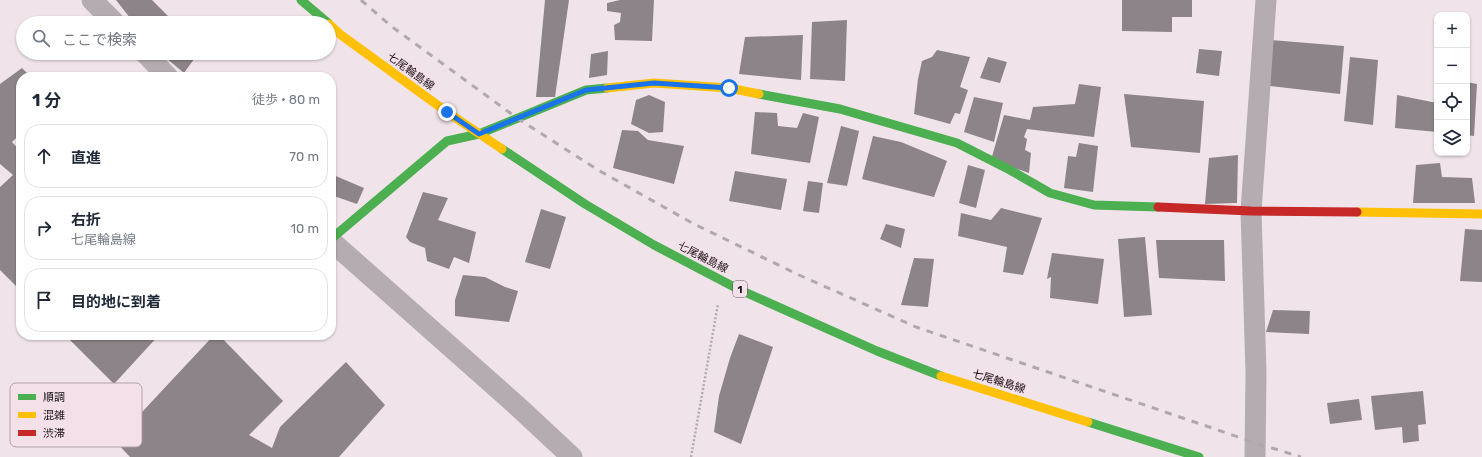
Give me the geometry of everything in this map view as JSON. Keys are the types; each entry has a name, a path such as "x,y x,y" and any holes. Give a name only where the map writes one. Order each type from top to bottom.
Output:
{"street":[{"path":"92,0 108,16"},
{"name":"七尾輪島線","path":"301,0 319,16"},
{"path":"1255,457 1256,372 1251,211 1266,0"},
{"name":"七尾輪島線","path":"336,31 479,134 585,204 654,245 738,289 877,351 938,375 1199,457"},
{"path":"152,60 163,72"},
{"path":"336,236 447,141 479,134 586,90 654,83 729,88 840,109 957,143 1010,170 1050,193 1094,205 1251,211 1482,214"},
{"path":"336,244 515,404 572,457"}],"path":[{"path":"691,457 722,280"}],"building":[{"path":"116,0 152,0 168,16 129,16"},
{"path":"545,0 569,0 555,97 536,97"},
{"path":"620,0 654,0 652,41 615,40 614,25 620,22 621,13 607,11 607,3"},
{"path":"1122,0 1192,0 1192,17 1172,17 1172,32 1122,31"},
{"path":"847,20 845,81 810,79 812,22"},
{"path":"803,35 801,80 739,74 745,37"},
{"path":"1271,40 1344,46 1340,94 1269,86"},
{"path":"1199,49 1222,51 1219,76 1196,73"},
{"path":"937,50 970,57 960,87 968,90 960,114 955,113 950,124 914,114 918,79 922,61 932,57"},
{"path":"608,51 607,75 589,78 591,54"},
{"path":"988,57 1007,62 1000,83 980,78"},
{"path":"1350,57 1378,60 1373,125 1344,121"},
{"path":"168,60 193,60 185,72"},
{"path":"22,68 26,72 16,72"},
{"path":"16,72 16,138 12,142 16,146 16,286 0,270 0,187 13,175 0,164 0,84"},
{"path":"1470,83 1477,84 1474,136 1470,135"},
{"path":"1079,84 1101,87 1094,137 1027,129 1024,137 1027,139 1025,150 1031,153 1029,173 991,160 1004,115 1030,120 1033,107 1075,104"},
{"path":"1124,94 1204,101 1200,153 1131,147"},
{"path":"649,95 665,102 663,132 649,133 631,124 636,100"},
{"path":"1397,95 1434,102 1434,132 1395,128"},
{"path":"974,97 1003,103 994,142 964,132"},
{"path":"755,112 777,113 778,126 797,128 803,113 819,117 810,163 751,154"},
{"path":"841,126 859,131 847,186 827,183"},
{"path":"622,130 638,131 648,140 684,146 674,184 613,168"},
{"path":"873,136 901,142 947,161 934,197 862,179"},
{"path":"1079,143 1098,146 1093,192 1064,188 1068,156 1076,157"},
{"path":"1238,155 1237,203 1205,204 1209,158"},
{"path":"1440,163 1442,177 1472,178 1475,203 1413,203 1416,165"},
{"path":"968,165 985,170 976,208 959,203"},
{"path":"735,171 787,179 781,210 729,201"},
{"path":"336,176 364,188 357,204 336,197"},
{"path":"808,181 823,183 819,213 803,211"},
{"path":"423,192 448,198 438,220 476,232 469,263 454,257 449,269 427,261 425,248 410,242 406,237"},
{"path":"1001,208 1042,218 1023,275 1003,272 1007,247 958,236 961,213 991,220"},
{"path":"541,209 566,217 550,269 525,262"},
{"path":"886,224 905,229 901,248 880,239"},
{"path":"1465,229 1482,230 1482,282 1460,281"},
{"path":"1145,237 1152,315 1124,317 1118,239"},
{"path":"1156,240 1224,240 1225,281 1159,278"},
{"path":"1052,253 1104,259 1098,304 1050,298 1051,277 1047,279"},
{"path":"914,258 934,259 928,307 901,305"},
{"path":"463,275 485,277 505,287 518,291 509,322 455,316 455,300"},
{"path":"1273,310 1310,311 1309,334 1266,332"},
{"path":"739,334 773,347 741,444 714,432 719,396"},
{"path":"70,340 154,340 115,383 113,383"},
{"path":"209,340 224,340 283,401 249,435 272,448 280,427 346,362 385,405 339,457 130,457 121,447 142,447 142,412"},
{"path":"1423,391 1426,424 1418,425 1419,441 1403,443 1402,427 1375,430 1371,396"},
{"path":"1359,399 1362,420 1330,424 1327,403"}],"railway":[{"path":"361,0 391,26 517,118 598,170 694,224 799,275 916,327 1301,457"}],"traffic: fast":[{"path":"301,0 320,16"},
{"path":"336,235 447,141 479,134 586,90 607,88"},
{"path":"759,94 840,109 957,143 1010,170 1050,193 1094,205 1158,207"},
{"path":"502,149 585,204 654,245 738,289 877,351 941,376"},
{"path":"1088,422 1199,457"}],"traffic: slow":[{"path":"336,30 447,112 502,149"},
{"path":"607,88 654,83 729,88 759,94"},
{"path":"1357,212 1482,214"},
{"path":"941,376 1088,422"}],"traffic: jam":[{"path":"1158,207 1251,211 1357,212"}],"route":[{"path":"447,112 479,134 586,90 654,83 729,88"}]}
